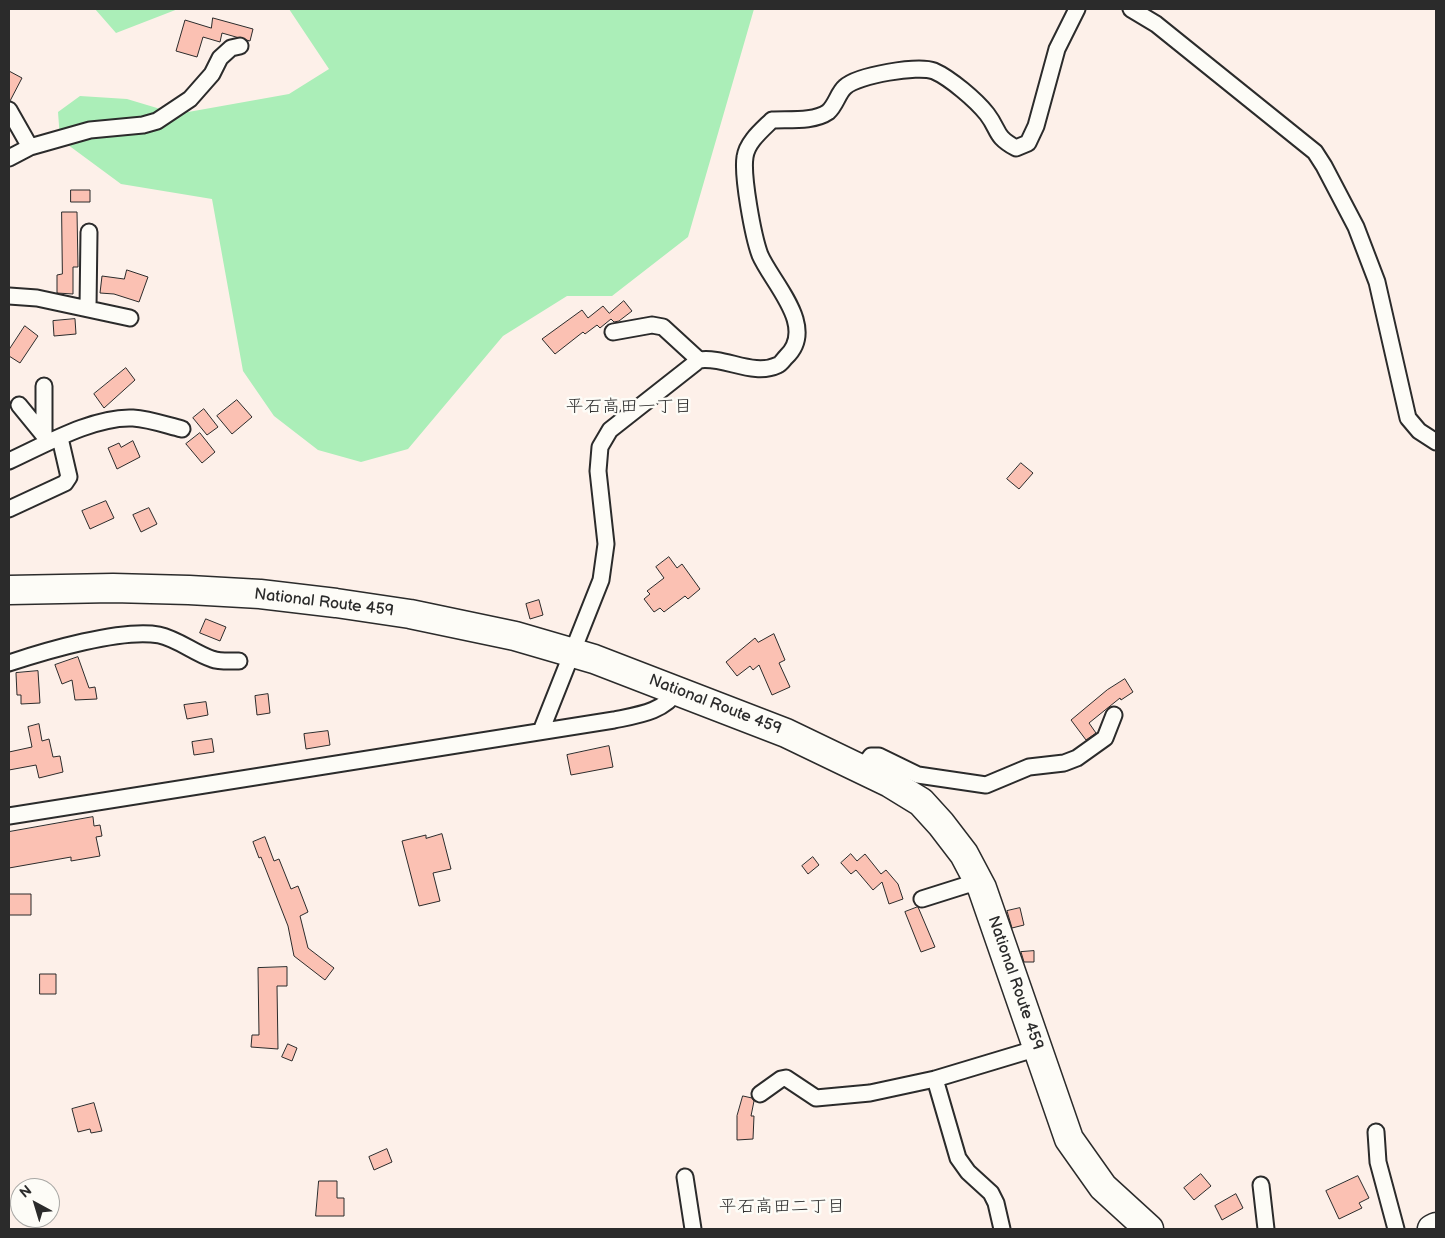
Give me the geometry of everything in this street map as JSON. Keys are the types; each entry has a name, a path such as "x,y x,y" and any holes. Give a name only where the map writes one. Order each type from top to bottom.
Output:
{"highway":[{"name":"National Route 459","path":"9,590 113,588 260,594 410,614 515,636 571,652 678,690 786,733 890,782 921,802 964,854 979,882 1069,1139 1103,1187 1149,1229"},
{"path":"1432,1229 1436,1227"}],"street":[{"path":"541,731 601,580 606,544 598,471 600,447 610,430 699,360 708,359 757,369 778,365 792,352 797,338 791,305 760,254 746,190 745,156 752,140 772,120 815,117 828,112 845,87 860,78 894,72 932,70 951,81 987,114 1002,141 1016,148 1028,143 1036,126 1057,49 1077,9"},
{"path":"1131,9 1156,24 1315,152 1356,226 1377,282 1408,418 1419,431 1436,442"},
{"path":"9,158 30,147 90,130 143,125 157,121 190,99 212,74 220,58 231,48 240,46"},
{"path":"9,110 30,147"},
{"path":"88,308 89,232"},
{"path":"9,296 37,298 130,318"},
{"path":"612,332 652,325 663,327 699,360"},
{"path":"44,386 51,439"},
{"path":"9,509 66,483 69,477 51,439 20,405"},
{"path":"9,461 51,439 115,418 134,418 182,429"},
{"path":"9,664 51,650 104,638 147,634 161,635 214,660 239,661"},
{"path":"9,816 644,714 672,699 678,690"},
{"path":"862,768 871,756 879,756 918,776 986,786 1029,767 1064,763 1077,758 1105,738 1114,715"},
{"path":"922,899 979,882"},
{"path":"760,1094 786,1078 816,1098 870,1093 935,1079 1038,1048"},
{"path":"935,1079 958,1158 968,1172 991,1194 996,1203 1002,1229"},
{"path":"1376,1132 1378,1162 1396,1229"},
{"path":"685,1177 693,1229"},
{"path":"1261,1185 1266,1229"}],"green space":[{"path":"95,9 178,9 116,33"},
{"path":"289,9 754,9 688,237 612,296 567,296 503,336 408,449 361,462 318,450 274,416 243,371 212,199 121,184 60,139 58,112 80,96 127,99 177,114 289,94 329,69"}],"building":[{"path":"213,18 253,29 250,41 222,33 220,42 203,37 197,57 176,51 185,20 211,28"},
{"path":"9,71 22,78 10,101 9,101"},
{"path":"71,190 90,190 90,202 71,202"},
{"path":"62,212 77,212 78,267 73,267 73,294 57,293 57,275 62,274"},
{"path":"127,270 148,277 139,302 114,294 100,293 102,276 124,279"},
{"path":"624,301 632,311 619,321 614,322 611,319 600,328 597,325 585,334 583,332 555,354 542,339 582,310 588,318 603,306 609,313"},
{"path":"75,319 76,334 54,336 53,321"},
{"path":"25,326 38,336 20,363 9,356 9,350"},
{"path":"126,368 135,380 104,408 94,394"},
{"path":"237,400 252,417 232,434 217,416"},
{"path":"204,409 218,427 207,435 193,418"},
{"path":"200,433 215,452 202,463 186,444"},
{"path":"133,441 140,457 117,469 108,448 119,443 121,447"},
{"path":"1021,463 1033,473 1019,489 1007,479"},
{"path":"106,501 114,518 90,529 82,511"},
{"path":"149,508 157,524 141,532 133,515"},
{"path":"669,557 677,568 682,564 700,589 688,599 685,596 664,612 660,608 654,612 644,599 650,594 647,591 664,578 656,567"},
{"path":"539,600 543,615 530,619 526,604"},
{"path":"206,619 226,627 220,641 200,633"},
{"path":"774,634 785,660 779,663 790,687 772,695 759,665 753,670 750,666 737,676 726,662 755,638 758,642"},
{"path":"78,657 89,688 95,687 97,699 75,700 72,680 62,684 55,665"},
{"path":"38,671 40,703 21,704 21,695 17,695 16,673"},
{"path":"1125,679 1133,692 1121,700 1120,698 1089,723 1096,733 1086,740 1071,720 1107,690"},
{"path":"268,694 270,713 257,715 255,696"},
{"path":"206,702 208,715 187,719 184,705"},
{"path":"39,724 42,741 49,739 53,757 60,756 63,772 39,778 36,765 9,770 9,752 32,747 28,727"},
{"path":"328,731 330,745 306,749 304,734"},
{"path":"212,739 214,752 194,755 192,742"},
{"path":"609,746 613,767 571,775 567,755"},
{"path":"93,817 94,826 100,825 102,836 96,837 100,856 71,861 71,857 9,868 9,832"},
{"path":"442,834 451,869 433,873 440,901 419,906 402,841 426,835 426,838"},
{"path":"265,837 274,861 279,859 291,889 298,886 308,912 300,916 308,948 334,968 325,980 294,956 288,926 261,857 259,858 253,842"},
{"path":"851,854 857,861 865,854 881,874 886,870 898,884 903,899 889,904 882,882 873,890 856,870 851,874 841,863"},
{"path":"813,857 819,865 808,874 802,866"},
{"path":"9,894 31,894 31,915 9,915"},
{"path":"918,907 935,947 921,952 905,912"},
{"path":"1020,908 1024,925 1012,928 1007,911"},
{"path":"1034,951 1034,962 1024,962 1021,952"},
{"path":"287,967 287,986 277,986 278,1049 251,1047 252,1035 259,1035 258,968"},
{"path":"40,974 56,974 56,994 40,994"},
{"path":"288,1044 297,1048 292,1061 282,1057"},
{"path":"743,1096 752,1098 754,1101 751,1116 754,1116 753,1139 737,1140 737,1116"},
{"path":"94,1103 102,1131 91,1133 90,1129 78,1132 72,1109"},
{"path":"387,1149 392,1162 374,1170 369,1157"},
{"path":"1201,1174 1211,1186 1194,1200 1184,1188"},
{"path":"1358,1176 1369,1198 1359,1203 1362,1208 1339,1219 1326,1191"},
{"path":"319,1181 337,1181 337,1198 344,1198 344,1216 316,1216"},
{"path":"1236,1194 1243,1208 1222,1220 1215,1206"}],"district":[{"name":"平石高田一丁目","path":"629,407"},
{"name":"平石高田二丁目","path":"782,1207"}]}
